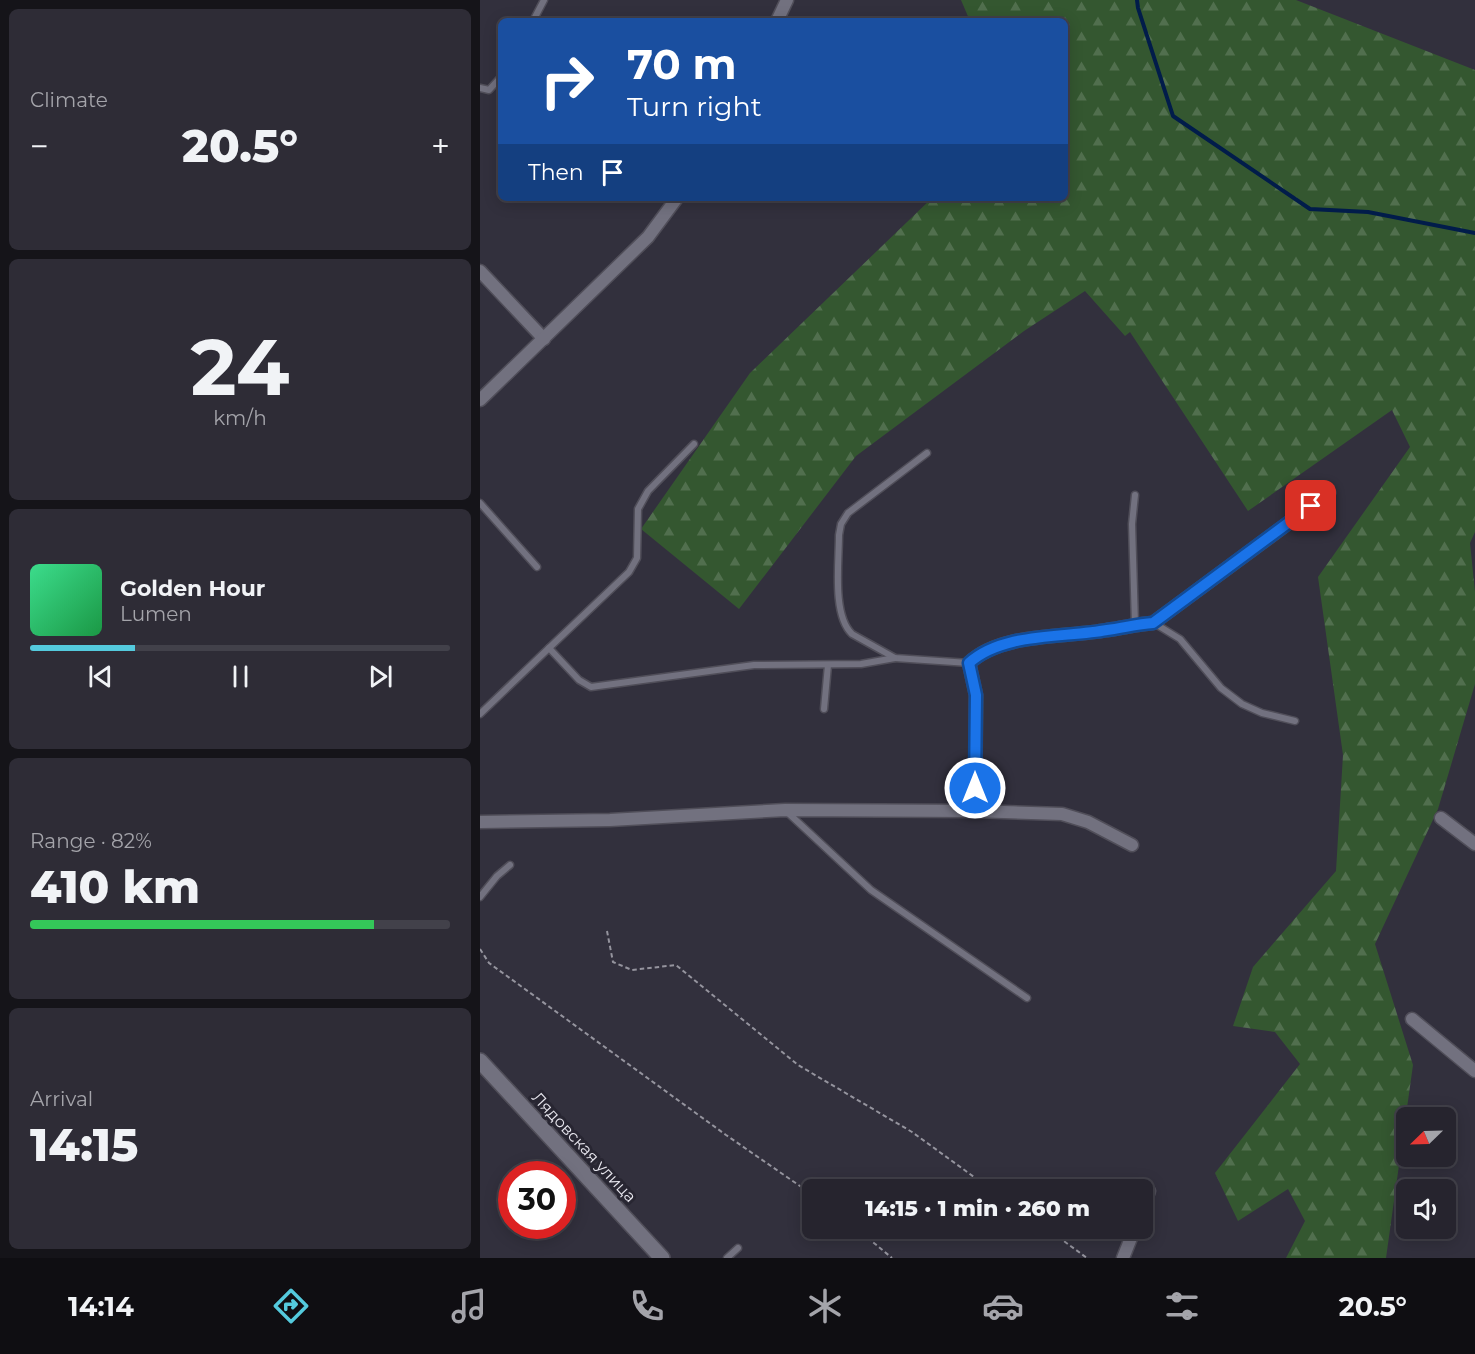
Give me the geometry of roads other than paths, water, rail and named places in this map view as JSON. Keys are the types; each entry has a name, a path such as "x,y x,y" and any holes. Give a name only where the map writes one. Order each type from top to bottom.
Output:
{"main road":[{"name":"Лядовская улица","path":"480,1061 662,1258"}],"street":[{"path":"778,18 787,0"},
{"path":"480,400 648,237 675,201"},
{"path":"480,271 544,339"},
{"path":"975,811 976,695 969,663 981,652 1032,639 1153,623 1329,494"},
{"path":"480,822 610,820 785,810 1062,814 1088,822 1132,845"},
{"path":"1441,818 1475,844"},
{"path":"1412,1019 1475,1071"},
{"path":"1123,1258 1131,1239"}],"lane":[{"path":"535,18 544,0"},
{"path":"480,88 489,90 498,80"},
{"path":"480,714 629,572 636,558 638,509 648,491 694,444"},
{"path":"895,658 852,634 842,621 839,535 841,524 848,513 927,453"},
{"path":"1135,495 1132,524 1135,624"},
{"path":"480,502 537,567"},
{"path":"1153,623 1180,639 1221,688 1242,704 1262,713 1295,721"},
{"path":"549,648 579,680 591,687 754,665 861,664 895,658 969,663"},
{"path":"824,709 828,664"},
{"path":"785,810 871,890 1028,998"},
{"path":"480,897 497,876 510,866"},
{"path":"727,1258 738,1248"}],"waterway":[{"path":"1137,0 1173,116 1310,209 1368,212 1475,233"}]}
